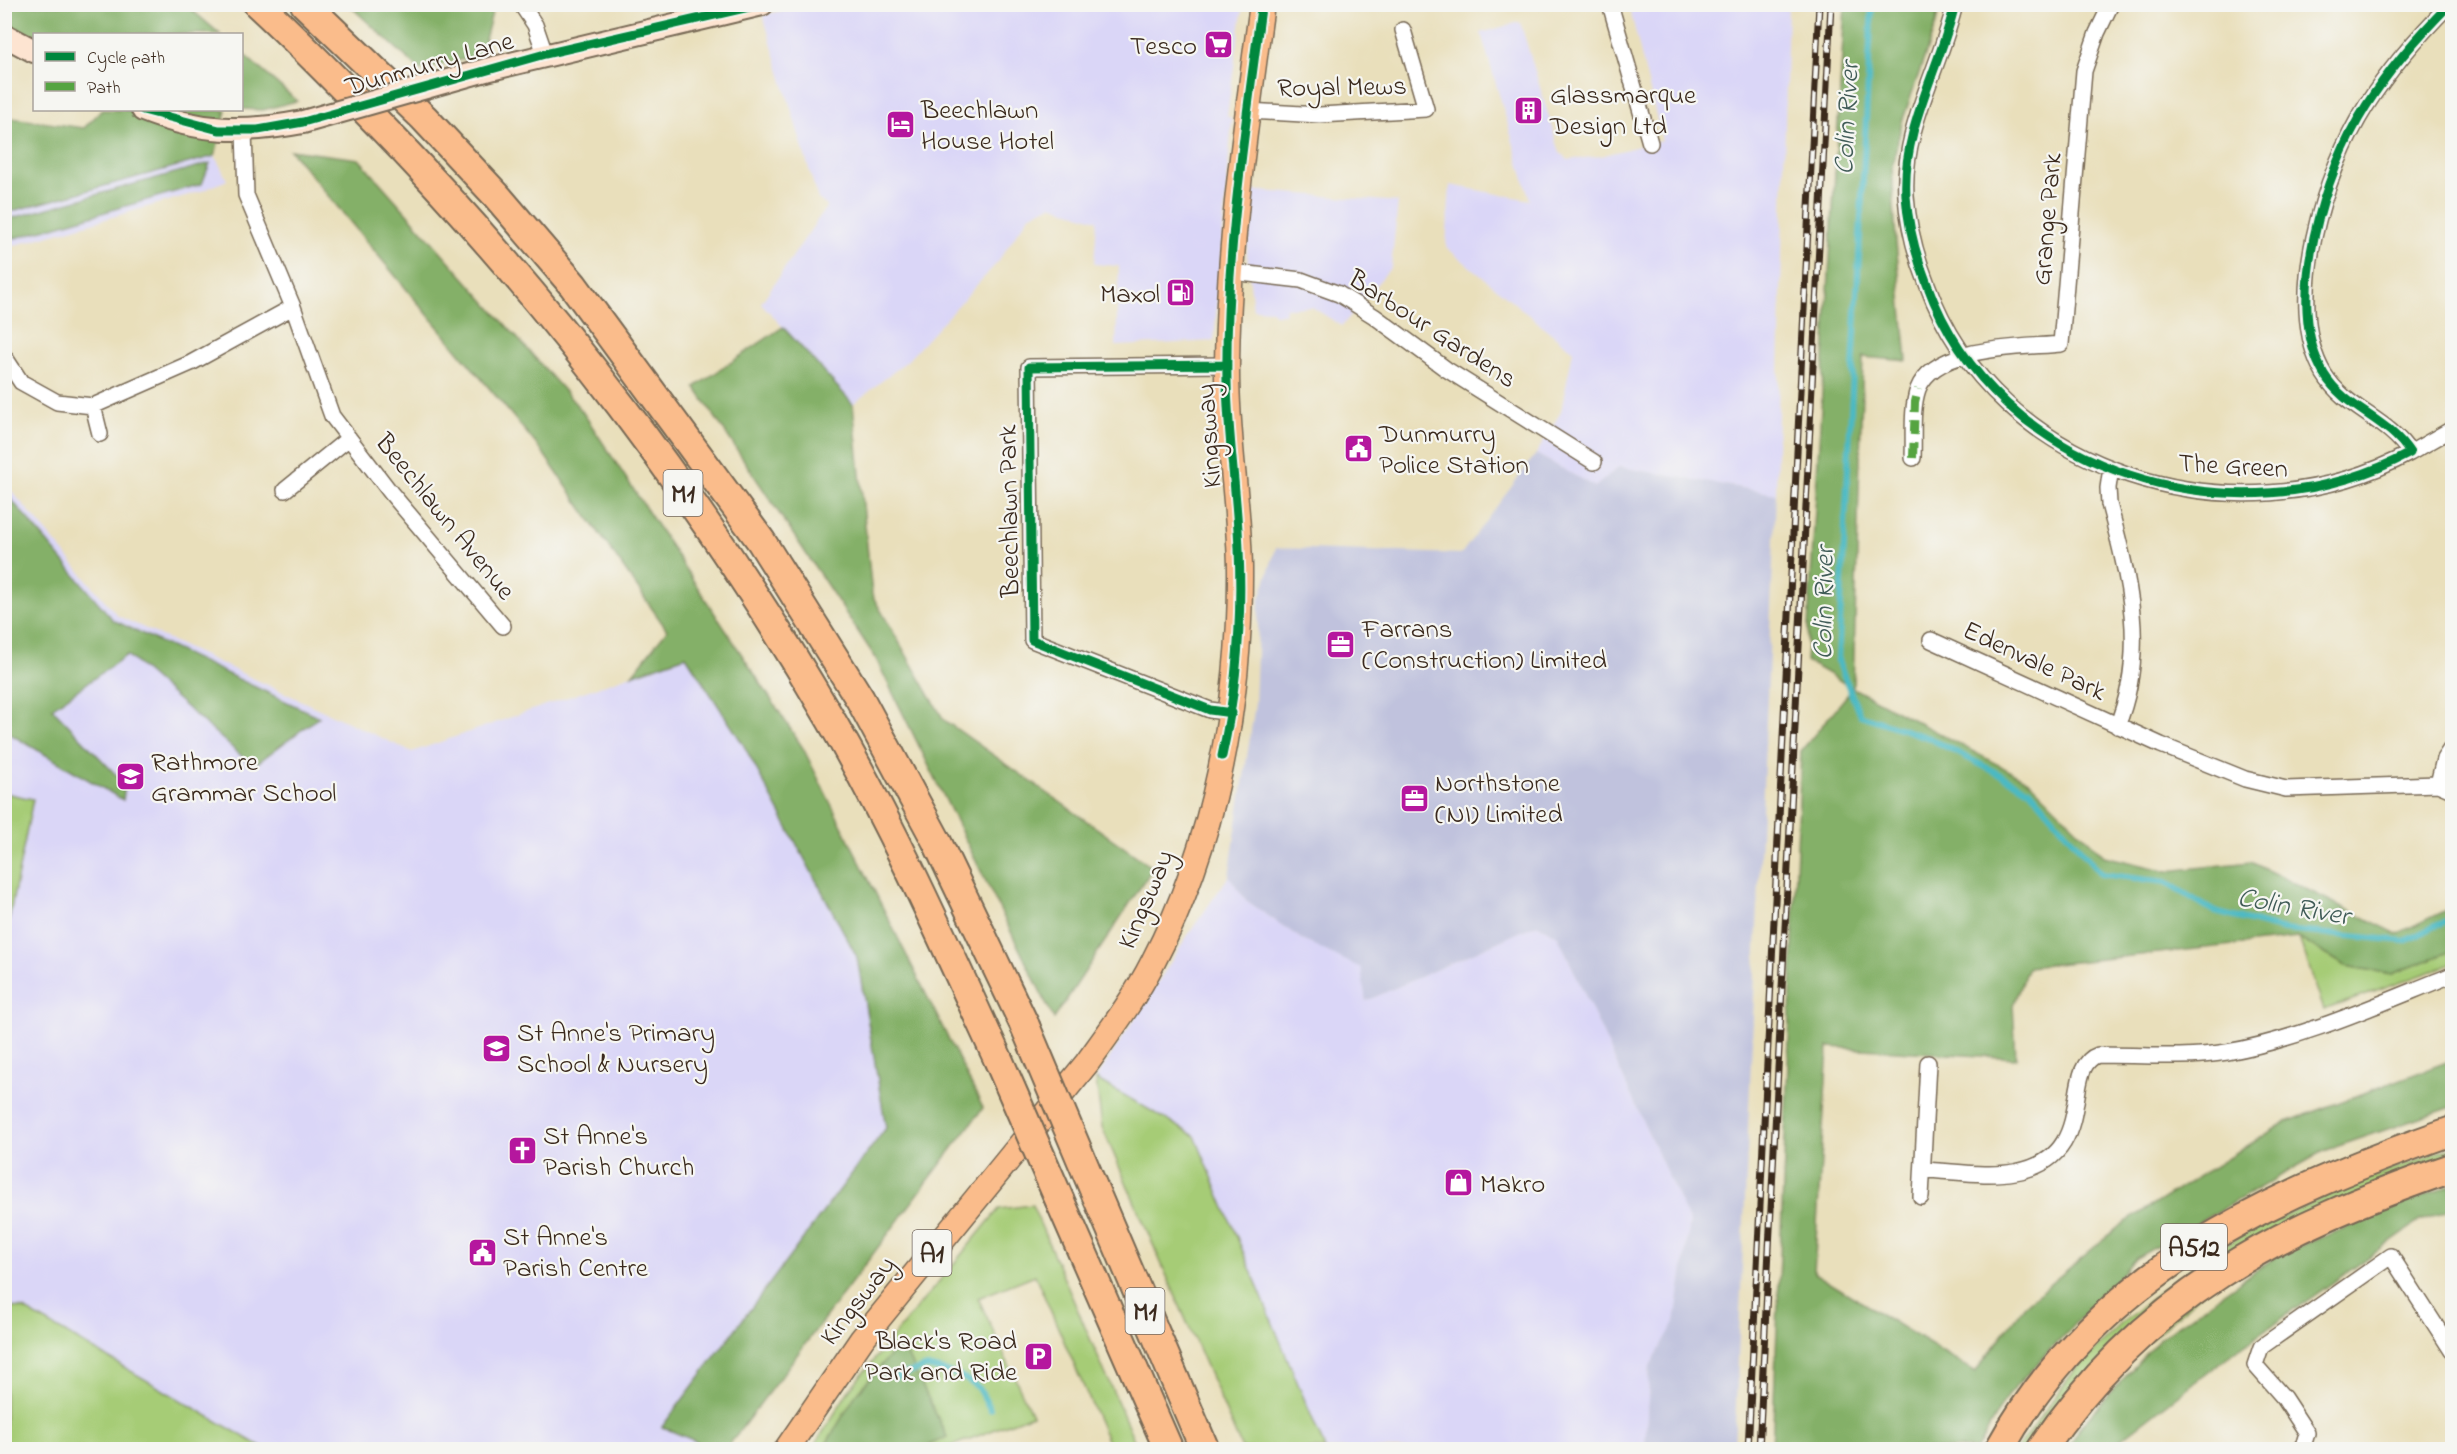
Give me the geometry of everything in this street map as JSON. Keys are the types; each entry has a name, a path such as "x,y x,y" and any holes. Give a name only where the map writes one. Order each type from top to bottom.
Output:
{"highway":[{"name":"M1","path":"258,4 448,195 639,428 724,551 830,719 895,838 998,1059 1169,1449"},
{"name":"M1","path":"305,4 424,118 512,213 573,285 761,541 860,699 936,840 1024,1026 1205,1449"},
{"name":"A512","path":"2000,1449 2033,1398 2068,1354 2142,1283 2185,1252 2244,1216 2308,1185 2452,1131"},
{"name":"A512","path":"2041,1449 2094,1379 2130,1341 2165,1311 2204,1284 2262,1248 2322,1217 2452,1168"}],"main road":[{"name":"Kingsway","path":"786,1449 862,1339 1087,1064 1152,965 1179,905 1203,835 1232,713 1240,570 1227,365 1228,299 1262,4"}],"street":[{"path":"521,4 535,26 545,54"},
{"name":"Dunmurry Lane","path":"148,111 200,126 244,130 303,122 545,54 762,4"},
{"path":"1610,4 1650,143"},
{"name":"The Green","path":"1954,4 1949,29 1912,128 1906,196 1920,266 1946,330 1963,356 1997,396 2038,432 2081,456 2166,485 2210,492 2254,494 2298,492 2352,479 2410,453 2452,429"},
{"name":"Grange Park","path":"1963,356 2061,344 2084,71 2097,33 2111,4"},
{"path":"2410,453 2390,429 2345,401 2323,373 2310,337 2308,282 2320,217 2332,176 2350,136 2389,71 2417,37 2450,4"},
{"name":"Royal Mews","path":"1248,111 1320,115 1426,109 1403,30"},
{"path":"4,35 33,50"},
{"name":"Beechlawn Avenue","path":"244,130 246,195 293,307 332,416 391,494 503,627"},
{"name":"Barbour Gardens","path":"1232,273 1301,280 1339,294 1374,316 1446,369 1594,462"},
{"path":"4,356 21,382 57,402 93,406 191,363 293,307"},
{"path":"1913,458 1915,402 1918,389 1937,364 1963,356"},
{"name":"Beechlawn Park","path":"1227,365 1029,367 1032,640 1210,710 1232,713"},
{"path":"93,406 100,434"},
{"name":"Beechlawn Avenue","path":"285,490 349,438"},
{"name":"Edenvale Park","path":"2111,468 2108,488 2109,504 2131,595 2135,646 2131,681 2117,726"},
{"name":"Edenvale Park","path":"1932,640 2117,726 2245,779 2286,789 2438,784 2452,790"},
{"path":"2438,784 2444,759 2452,747"},
{"path":"1923,1170 2000,1174 2034,1166 2047,1160 2067,1140 2082,1071 2090,1058 2098,1055 2164,1056 2224,1052 2246,1048 2311,1028 2452,975"},
{"path":"1921,1197 1928,1063"},
{"path":"2302,1449 2307,1433 2284,1398 2255,1365 2261,1347 2391,1256 2452,1351"}],"shaded area":[{"path":"810,4 1243,5 1227,116 1232,119 1214,341 1116,346 1119,266 1094,264 1097,220 1051,205 1029,216 996,264 907,361 853,404 761,303 827,206 818,199 763,15"},
{"path":"1629,5 1788,5 1776,494 1619,467 1595,487 1536,454 1561,412 1573,351 1446,247 1450,185 1530,200 1481,33 1520,22 1560,153 1568,160 1601,156 1662,140"},
{"path":"215,156 227,180 202,191 5,248 5,213"},
{"path":"1249,190 1398,202 1391,267 1342,326 1312,307 1286,308 1285,314 1274,314 1272,310 1253,309 1247,254"},
{"path":"1536,454 1595,487 1619,467 1776,494 1734,1449 1645,1449 1650,1366 1675,1322 1690,1223 1558,936 1537,924 1366,1001 1361,968 1303,940 1246,900 1229,876 1255,704 1259,602 1276,548 1461,554"},
{"name":"St Anne's Primary School & Nursery","path":"4,482 118,616 412,752 686,656 743,744 857,957 941,1140 830,1276 697,1449 265,1449 24,1309 5,1306"},
{"path":"1229,876 1246,900 1303,940 1362,968 1366,1001 1537,924 1558,936 1690,1223 1675,1323 1650,1366 1645,1449 1325,1449 1195,1136 1096,1079 1188,935"}],"green space":[{"path":"4,5 186,5 219,33 33,33 33,50 5,35"},
{"path":"349,5 494,5 481,55 420,70"},
{"path":"1845,5 1939,5 1936,24 1902,122 1892,167 1907,361 1863,357 1853,688 1806,661"},
{"path":"243,54 297,101 263,110 243,109"},
{"path":"101,111 226,111 215,156 5,213 5,117 84,128"},
{"path":"290,150 359,159 582,411 803,748 983,1108 726,1449 714,1449 662,1427 886,1128 857,957 743,744 686,656 632,675 667,630 541,450"},
{"path":"210,163 202,184 5,241 5,220"},
{"path":"783,327 853,404 872,595 944,720 1153,868 1054,1019 875,657 695,387"},
{"path":"4,491 113,620 319,717 253,766 127,655 52,708 125,784 123,800 5,731"},
{"path":"1853,688 2029,781 2104,856 2167,871 2251,862 2397,934 2452,907 2452,951 2392,974 2346,966 2298,938 2028,967 2013,1005 2016,1058 1828,1047 1814,1273 1975,1372 2025,1305 2121,1225 2284,1123 2452,1060 2452,1107 2324,1151 2136,1258 2007,1396 1977,1449 1772,1449 1801,751"},
{"path":"4,793 33,799 5,939"},
{"path":"2299,938 2346,966 2392,974 2452,951 2452,964 2324,1010"},
{"path":"1096,1079 1195,1136 1325,1449 1242,1449 1102,1127"},
{"path":"2452,1147 2452,1161 2256,1243 2031,1449 2016,1450 2078,1366 2123,1322 2167,1286 2239,1237 2359,1182"},
{"path":"2452,1184 2452,1209 2420,1221 2226,1358 2108,1449 2066,1450 2082,1425 2161,1337 2278,1255"},
{"path":"1032,1205 1138,1449 1111,1449 1035,1275 978,1298 1032,1415 944,1449 812,1450 849,1390 999,1209"},
{"path":"5,1306 24,1309 265,1449 5,1449"},
{"path":"901,1342 947,1437 921,1449 823,1449 855,1396"}],"waterway":[{"name":"Colin River","path":"1872,4 1838,661 1860,715 1929,738 2030,790 2101,874 2166,882 2215,912 2284,930 2405,941 2452,918"},
{"path":"895,1377 927,1367 959,1375 979,1388 990,1409"}],"railway":[{"path":"1748,1450 1819,4"},
{"path":"1759,1450 1831,4"}],"marked path":[{"path":"1913,458 1915,402 1918,389"}],"cycle path":[{"path":"147,111 219,130 258,130 303,122 545,54 762,4"},
{"path":"1955,4 1916,122 1906,171 1906,196 1911,230 1923,273 1960,350 2007,404 2065,446 2130,475 2199,491 2271,493 2342,480 2410,453 2390,431 2344,397 2324,374 2312,345 2307,312 2308,275 2314,238 2324,200 2336,165 2351,133 2375,92 2395,65 2450,4"},
{"path":"1222,756 1235,679 1240,601 1238,528 1227,382 1229,288 1237,194 1261,8"},
{"path":"1227,365 1029,367 1032,640 1210,710 1232,713"}],"place":[{"name":"Tesco","path":"1218,45"},
{"name":"Glassmarque Design Ltd","path":"1529,110"},
{"name":"Beechlawn House Hotel","path":"900,125"},
{"name":"Maxol","path":"1181,293"},
{"name":"Dunmurry Police Station","path":"1358,449"},
{"name":"Farrans (Construction) Limited","path":"1341,644"},
{"name":"Rathmore Grammar School","path":"130,777"},
{"name":"Northstone (NI) Limited","path":"1414,798"},
{"name":"St Anne's Primary School & Nursery","path":"496,1048"},
{"name":"St Anne's Parish Church","path":"522,1151"},
{"name":"Makro","path":"1459,1183"},
{"name":"St Anne's Parish Centre","path":"482,1252"},
{"name":"Black's Road Park and Ride","path":"1038,1356"}]}
